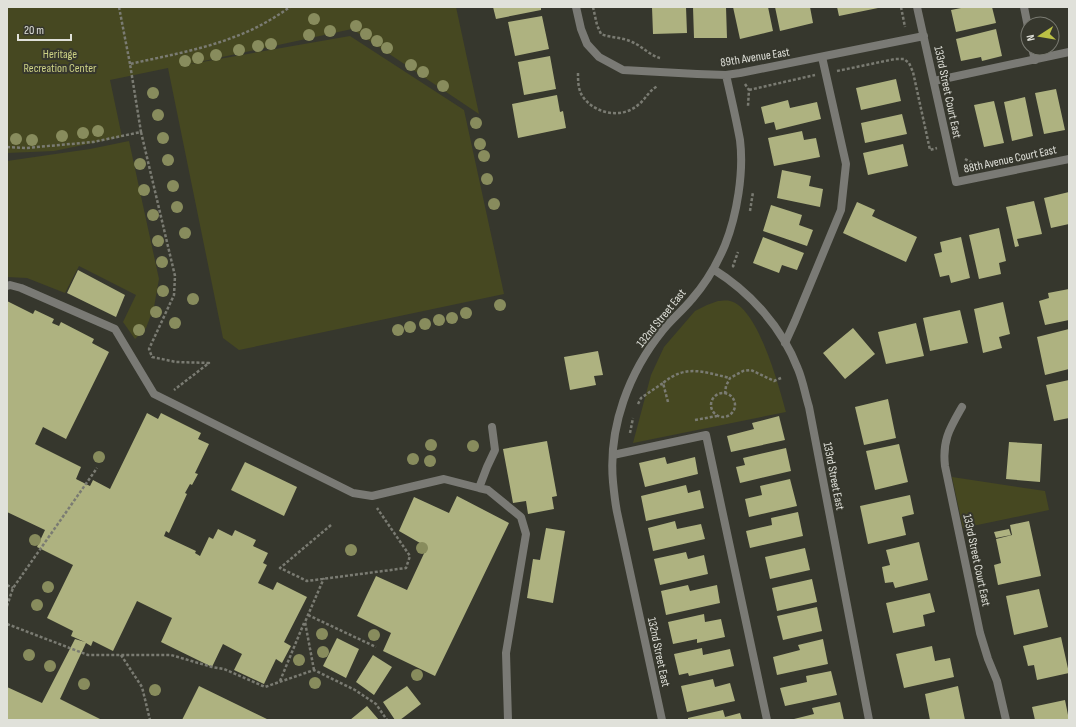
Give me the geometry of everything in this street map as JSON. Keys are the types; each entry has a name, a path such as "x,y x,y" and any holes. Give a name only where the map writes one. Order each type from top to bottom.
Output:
{"street":[{"name":"89th Avenue East","path":"576,7 581,29 587,44 599,57 623,70 726,75 924,36"},
{"name":"133rd Street Court East","path":"917,7 956,182"},
{"path":"934,81 1069,52"},
{"path":"1034,56 1035,60"},
{"path":"785,342 796,321 840,210 846,164 822,57"},
{"name":"132nd Street East","path":"662,720 617,512 612,481 612,455 619,414 635,374 646,354 659,336 693,298 713,269 725,244 734,218 738,192 740,142 726,75"},
{"name":"88th Avenue Court East","path":"956,182 1069,159"},
{"name":"133rd Street East","path":"713,269 724,275 748,295 771,321 785,342 798,369 809,407 869,720"},
{"path":"7,286 10,285 21,288 115,329 154,394 354,493 372,496 444,479 488,490 521,517 526,534 506,654 508,720"},
{"name":"133rd Street Court East","path":"962,407 950,429 946,441 944,452 945,466 980,633 988,659 998,681 1006,720"},
{"path":"479,488 495,450 492,427"},
{"path":"612,455 706,435 767,720"}],"path":[{"path":"119,7 141,132 175,276 174,295 149,349 152,357 176,362 208,363 163,399"},
{"path":"130,64 193,49 234,37 253,29 290,7"},
{"path":"593,7 596,25 601,34 632,41 652,56 667,60"},
{"path":"749,90 825,73 895,59 904,59 909,63 913,72 930,150 948,145"},
{"path":"578,73 578,85 582,96 590,105 601,111 612,113 628,111 638,105 653,88 662,84"},
{"path":"740,73 749,90 748,107"},
{"path":"7,147 26,148 93,142 141,132"},
{"path":"962,152 965,160 974,164 980,164"},
{"path":"748,217 753,200 754,186"},
{"path":"739,271 733,266 740,245"},
{"path":"636,408 641,398 672,376 684,371 709,373 730,378 743,371 751,370 774,380 781,378"},
{"path":"725,394 730,378"},
{"path":"663,383 668,402"},
{"path":"695,420 729,415 734,409 734,401 729,395 721,393 715,396 711,403 712,410 717,416"},
{"path":"630,434 634,414"},
{"path":"7,606 13,588 97,468"},
{"path":"332,525 280,568 307,581 406,568 410,556 375,504 372,496"},
{"path":"280,682 324,578"},
{"path":"7,585 13,588"},
{"path":"308,615 376,647"},
{"path":"305,622 314,670"},
{"path":"7,624 88,655 171,655 224,669 265,686 314,670 355,690 376,704 387,720"},
{"path":"120,655 142,687 150,720"}],"green space":[{"name":"Heritage Recreation Center","path":"7,7 456,7 479,114 352,29 185,65 350,36 464,110 504,294 239,350 223,338 168,68 110,80 122,137 54,151 7,153"},
{"path":"129,141 159,279 154,307 146,328 135,339 123,322 136,295 79,266 65,293 27,278 7,277 7,161 90,149"},
{"path":"718,301 730,301 740,306 750,317 773,367 786,412 633,443 651,375 664,347 695,311"},
{"path":"952,477 1045,491 1049,510 963,528"}],"building":[{"path":"493,7 541,7 541,10 496,19"},
{"path":"652,7 686,7 687,33 653,34"},
{"path":"693,7 726,7 727,38 694,38"},
{"path":"733,7 768,7 773,31 740,39"},
{"path":"775,7 810,7 813,23 780,31"},
{"path":"837,7 878,7 878,8 839,16"},
{"path":"966,7 992,7 996,23 956,32 951,10"},
{"path":"542,16 549,49 515,56 508,22"},
{"path":"996,29 1002,56 982,61 981,57 961,61 956,39"},
{"path":"550,56 556,89 524,95 518,62"},
{"path":"896,79 901,101 861,110 856,88"},
{"path":"1056,89 1065,130 1044,134 1035,93"},
{"path":"557,95 560,112 563,111 566,128 518,138 512,104"},
{"path":"1025,97 1033,136 1012,141 1004,102"},
{"path":"788,100 790,108 817,102 821,119 776,130 774,122 765,124 761,107"},
{"path":"994,101 1004,143 984,147 974,105"},
{"path":"902,114 907,134 865,143 861,123"},
{"path":"802,131 804,140 816,138 820,157 774,166 768,138"},
{"path":"903,144 908,166 868,175 863,153"},
{"path":"782,170 811,176 809,186 823,189 820,207 777,198"},
{"path":"1069,192 1069,224 1051,228 1044,198"},
{"path":"1034,201 1042,234 1017,239 1019,246 1015,247 1006,207"},
{"path":"857,202 875,210 872,216 917,237 906,262 843,233"},
{"path":"771,205 802,215 799,225 813,230 807,246 763,231"},
{"path":"999,228 1006,261 999,263 1001,274 979,279 969,235"},
{"path":"763,237 804,253 797,270 782,265 779,273 753,263"},
{"path":"961,237 970,278 951,283 949,275 940,277 934,254 942,252 940,242"},
{"path":"78,270 125,295 116,317 67,293"},
{"path":"1069,289 1069,320 1045,325 1039,301 1049,298 1048,293"},
{"path":"7,301 33,314 35,310 54,319 52,323 59,326 61,322 94,339 92,343 109,352 66,439 43,427 35,444 81,467 76,479 90,486 93,480 110,489 147,413 158,419 161,413 201,433 198,439 209,444 195,473 198,474 192,485 190,484 185,493 187,494 169,533 166,531 164,536 196,551 195,553 200,556 209,537 213,539 218,529 232,536 235,530 256,540 253,546 268,553 263,563 267,565 258,583 273,590 277,582 307,597 284,642 291,646 282,663 276,659 264,684 234,670 242,654 223,644 212,667 161,642 172,618 137,601 113,651 93,641 91,646 86,643 60,699 102,720 7,720 7,687 42,703 75,639 85,642 71,636 73,631 47,618 73,565 37,547 45,530 7,512"},
{"path":"1003,302 1010,334 999,337 1002,348 983,353 974,309"},
{"path":"960,310 968,343 930,351 923,318"},
{"path":"916,323 924,356 886,364 878,332"},
{"path":"853,328 875,354 845,379 823,353"},
{"path":"1069,329 1069,369 1045,375 1037,337"},
{"path":"598,351 603,375 594,376 596,385 570,390 564,357"},
{"path":"1069,380 1069,418 1054,421 1046,385"},
{"path":"888,399 896,438 864,445 855,407"},
{"path":"779,416 785,440 731,452 727,436 754,429 752,423"},
{"path":"547,441 557,496 552,497 554,509 528,514 526,501 513,503 503,449"},
{"path":"1009,442 1042,444 1040,482 1006,479"},
{"path":"899,444 908,482 875,490 866,451"},
{"path":"786,448 791,471 740,483 736,467 745,465 743,458"},
{"path":"665,457 667,464 695,457 698,474 645,487 639,463"},
{"path":"245,462 297,487 284,516 231,490"},
{"path":"790,479 797,506 749,517 745,499 762,495 760,486"},
{"path":"686,485 688,493 700,490 704,508 646,521 641,496"},
{"path":"910,495 914,514 902,517 906,535 868,544 860,506"},
{"path":"457,496 509,523 435,676 383,651 391,633 357,616 376,576 407,590 427,547 399,531 414,497 449,513"},
{"path":"798,512 803,536 750,548 746,531 772,525 771,518"},
{"path":"675,521 677,529 701,524 705,539 653,551 648,528"},
{"path":"1029,521 1041,576 998,585 994,565 1001,563 996,539 1012,535 1010,525"},
{"path":"546,528 565,531 553,603 527,598 533,559 540,560"},
{"path":"1009,529 1011,535 996,538 994,532"},
{"path":"919,542 928,580 895,588 893,582 885,583 882,567 890,565 886,550"},
{"path":"805,548 810,570 770,579 765,557"},
{"path":"686,552 688,559 704,555 708,574 660,585 654,559"},
{"path":"812,579 817,602 777,611 772,588"},
{"path":"688,585 690,591 717,585 720,603 666,615 661,591"},
{"path":"1039,589 1048,627 1014,635 1006,596"},
{"path":"930,593 935,612 923,615 925,626 893,633 886,603"},
{"path":"817,607 822,631 783,640 777,616"},
{"path":"704,614 705,622 721,619 725,637 697,643 697,639 673,644 668,622"},
{"path":"1061,637 1069,673 1037,680 1034,665 1028,666 1023,646"},
{"path":"337,638 359,649 346,678 323,666"},
{"path":"823,639 828,664 777,675 773,657 800,650 798,645"},
{"path":"932,646 935,661 950,658 954,677 904,688 896,654"},
{"path":"702,648 703,655 730,649 734,666 689,676 688,673 679,675 674,654"},
{"path":"373,655 392,667 374,695 356,682"},
{"path":"831,671 837,695 785,706 780,688 807,682 806,676"},
{"path":"713,679 715,687 730,683 735,701 687,712 681,686"},
{"path":"199,686 269,720 182,720"},
{"path":"407,686 421,704 400,720 395,720 383,702"},
{"path":"958,686 965,720 930,720 925,694"},
{"path":"1065,700 1069,720 1035,720 1032,707"},
{"path":"840,702 844,720 790,720 814,714 812,708"},
{"path":"367,706 379,720 350,720"},
{"path":"723,710 725,717 740,713 742,720 688,720 688,718"}]}
